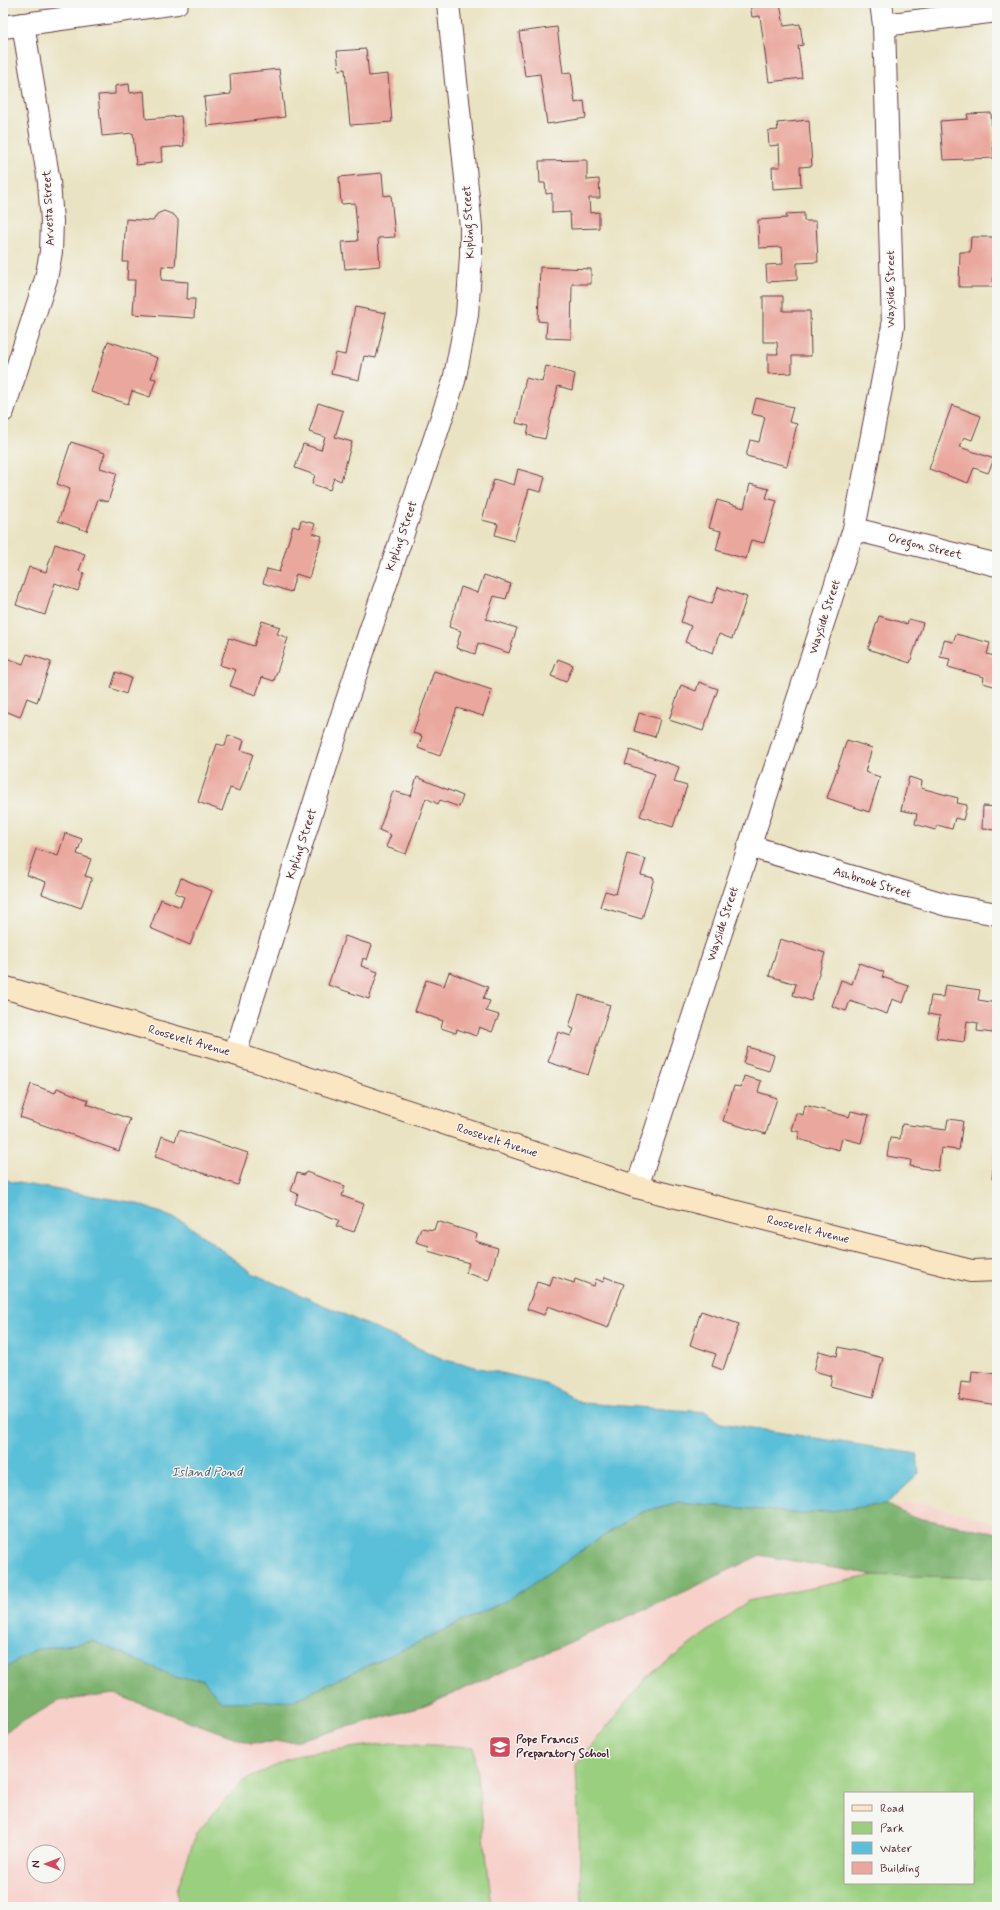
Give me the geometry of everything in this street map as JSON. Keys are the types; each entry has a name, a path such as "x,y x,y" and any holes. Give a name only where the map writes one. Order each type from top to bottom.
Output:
{"street":[{"path":"13,25 177,3"},
{"name":"Kipling Street","path":"236,1054 345,706 454,381 463,337 470,286 471,227 448,3"},
{"name":"Wayside Street","path":"637,1187 854,529 893,326 884,25 880,3"},
{"path":"884,25 997,11"},
{"name":"Arvesta Street","path":"3,411 46,279 51,252 52,221 49,182 13,25"},
{"name":"Oregon Street","path":"854,529 997,565"},
{"name":"Ashbrook Street","path":"749,846 947,905 997,914"},
{"name":"Roosevelt Avenue","path":"3,987 236,1054 637,1187 970,1271 997,1270"}],"shaded area":[{"name":"Pope Francis Preparatory School","path":"922,1503 997,1523 997,1907 3,1907 3,1670 803,1514"}],"green space":[{"path":"679,1502 803,1514 886,1504 912,1517 997,1533 997,1578 875,1575 760,1555 686,1591 425,1706 295,1741 250,1743 114,1694 58,1701 3,1733 3,1670 33,1650 93,1641 178,1678 203,1679 221,1702 292,1701 508,1600 638,1513"},
{"path":"875,1575 997,1578 997,1907 582,1907 576,1765 647,1677 748,1601"},
{"path":"391,1743 474,1747 492,1907 178,1907 177,1890 196,1834 241,1782 301,1754"}],"water":[{"name":"Island Pond","path":"3,1178 12,1182 135,1203 184,1222 252,1273 445,1360 545,1383 581,1403 706,1412 720,1423 917,1454 919,1474 886,1504 803,1514 679,1502 638,1513 508,1600 292,1701 221,1702 203,1679 178,1678 93,1641 33,1650 3,1670"}],"building":[{"path":"750,3 780,3 784,26 800,24 803,45 798,46 802,78 769,82 760,16 752,17"},
{"path":"557,27 563,73 571,72 575,103 584,101 586,118 547,124 540,74 525,76 519,32"},
{"path":"366,49 369,76 388,74 392,122 350,125 345,69 339,70 337,51"},
{"path":"279,69 285,117 207,126 204,97 231,94 230,74"},
{"path":"129,84 130,93 144,91 146,119 181,116 184,146 161,148 162,162 136,165 133,133 102,136 98,95 115,94 115,86"},
{"path":"991,113 994,158 943,160 940,121 968,119 967,114"},
{"path":"809,120 812,166 800,167 801,187 773,189 772,167 780,167 779,145 769,146 768,131 778,130 777,123"},
{"path":"587,160 587,180 599,179 600,198 589,198 590,213 599,212 599,228 571,229 570,212 552,213 552,193 546,194 545,183 540,183 539,161"},
{"path":"382,173 384,196 391,195 395,237 378,238 380,266 345,269 342,242 358,241 355,203 341,204 339,177"},
{"path":"164,211 174,215 178,220 178,224 175,267 162,266 161,280 188,282 187,299 195,299 194,318 133,314 135,280 127,280 128,262 123,262 126,219 153,221 157,214"},
{"path":"804,213 804,221 816,221 818,262 797,263 797,280 767,282 766,265 783,264 782,247 759,248 758,220 787,218 786,214"},
{"path":"971,237 997,237 997,251 994,251 993,287 959,287 960,252 970,252"},
{"path":"540,267 591,269 591,284 572,284 571,339 546,338 547,322 538,321"},
{"path":"763,296 783,296 783,311 810,311 811,356 792,356 792,373 768,374 768,354 778,354 777,342 763,342"},
{"path":"355,307 386,313 376,358 364,356 359,380 331,374 336,353 345,355"},
{"path":"108,341 158,358 151,378 156,379 150,397 132,391 128,404 91,392"},
{"path":"546,366 575,374 572,390 558,386 545,439 527,435 529,426 516,423 526,378 542,382"},
{"path":"756,398 793,407 789,422 797,424 787,466 746,456 750,440 759,442 765,417 752,414"},
{"path":"318,403 343,411 335,437 352,442 341,481 334,478 330,490 312,484 315,475 295,468 303,444 321,450 325,437 309,432"},
{"path":"952,405 981,416 972,440 964,437 960,447 994,459 988,473 974,468 968,483 929,469"},
{"path":"71,442 105,453 100,468 117,473 108,502 98,499 87,531 58,521 70,489 57,484"},
{"path":"518,469 545,477 541,492 529,489 514,541 495,535 498,524 482,520 494,479 514,485"},
{"path":"750,484 769,489 766,498 777,501 764,543 751,540 746,559 716,550 721,531 709,528 717,500 744,508"},
{"path":"301,520 315,524 312,533 322,536 309,578 296,574 291,592 263,583 267,569 279,572 293,526 299,528"},
{"path":"55,544 85,554 79,571 84,573 78,591 55,583 45,615 16,605 29,567 46,572"},
{"path":"484,575 511,584 506,599 494,596 486,619 517,628 509,653 478,643 475,654 456,648 461,631 449,627 461,587 478,593"},
{"path":"718,587 747,597 732,639 719,634 713,653 685,642 691,626 681,622 690,596 712,604"},
{"path":"879,616 907,624 909,619 923,623 910,663 868,649"},
{"path":"262,621 280,627 277,634 288,638 274,681 262,677 256,695 230,686 236,670 220,665 229,638 254,646"},
{"path":"956,634 990,643 987,654 997,657 997,687 983,683 984,677 948,667 950,659 940,657 944,640 953,642"},
{"path":"27,654 51,662 37,702 27,698 20,717 3,710 3,657 23,664"},
{"path":"558,659 573,665 566,682 551,676"},
{"path":"434,671 492,690 483,716 457,708 440,756 418,748 422,736 413,733"},
{"path":"116,672 131,678 126,694 111,688"},
{"path":"699,682 718,689 703,731 669,720 681,685 696,691"},
{"path":"639,713 660,719 655,737 634,731"},
{"path":"228,735 244,740 241,750 253,754 240,791 230,788 222,811 198,802 217,744 225,746"},
{"path":"847,740 872,748 865,772 880,777 869,812 827,798"},
{"path":"630,750 679,767 674,782 687,786 673,827 640,816 655,774 625,764"},
{"path":"417,777 463,796 459,807 440,800 438,804 426,798 406,854 386,847 391,835 379,830 393,791 411,796"},
{"path":"909,777 922,781 921,788 958,798 957,803 967,805 963,820 955,818 952,829 937,825 935,830 915,824 917,814 901,810"},
{"path":"983,806 997,807 997,830 982,829"},
{"path":"65,833 82,839 77,854 91,859 85,876 92,878 81,908 42,894 46,882 27,875 36,849 58,856"},
{"path":"627,854 646,859 641,875 654,878 642,919 600,907 605,891 616,894"},
{"path":"181,878 212,891 190,945 150,928 161,899 180,907 184,897 175,893"},
{"path":"345,936 372,945 367,960 363,958 361,966 378,972 369,999 328,985"},
{"path":"780,939 825,953 811,1001 793,995 796,984 769,976"},
{"path":"859,963 884,972 882,977 909,986 903,1003 892,999 887,1014 850,1001 846,1011 832,1006 841,980 852,984"},
{"path":"449,972 488,987 483,999 490,1001 486,1011 499,1015 492,1032 479,1027 476,1036 457,1029 456,1033 441,1028 443,1021 415,1011 426,980 444,986"},
{"path":"945,985 980,990 978,1000 997,1003 993,1033 977,1031 978,1023 967,1021 964,1042 936,1038 940,1016 928,1014 931,996 943,997"},
{"path":"579,995 610,1005 588,1075 548,1062 558,1032 571,1036 574,1029 569,1027"},
{"path":"748,1047 774,1055 769,1071 743,1063"},
{"path":"744,1076 761,1081 758,1092 777,1098 766,1134 723,1121 734,1086 741,1087"},
{"path":"31,1084 55,1093 57,1088 88,1100 87,1104 130,1119 119,1151 20,1117"},
{"path":"805,1105 849,1117 851,1111 869,1115 861,1143 842,1138 839,1150 798,1139 800,1132 791,1130 796,1113 803,1115"},
{"path":"948,1119 963,1121 959,1150 941,1148 938,1171 910,1166 911,1160 887,1156 890,1138 900,1139 902,1124 946,1130"},
{"path":"179,1130 248,1153 238,1185 155,1157 162,1136 175,1141"},
{"path":"996,1141 997,1179 992,1179"},
{"path":"306,1172 345,1186 342,1196 364,1204 354,1232 336,1226 339,1220 295,1204 298,1194 291,1191 297,1173 304,1175"},
{"path":"437,1221 477,1234 475,1241 498,1248 489,1280 466,1273 469,1263 428,1251 429,1246 416,1242 421,1228 434,1230"},
{"path":"553,1276 574,1283 575,1279 594,1286 596,1279 603,1282 605,1277 624,1284 608,1328 548,1306 544,1315 527,1309 537,1282 550,1286"},
{"path":"701,1311 739,1324 723,1370 712,1366 716,1354 690,1345"},
{"path":"839,1347 883,1358 873,1397 830,1386 832,1376 814,1371 819,1351 837,1356"},
{"path":"972,1371 997,1374 997,1405 959,1399 961,1382 971,1383"}],"place":[{"name":"Pope Francis Preparatory School","path":"500,1747"}]}
